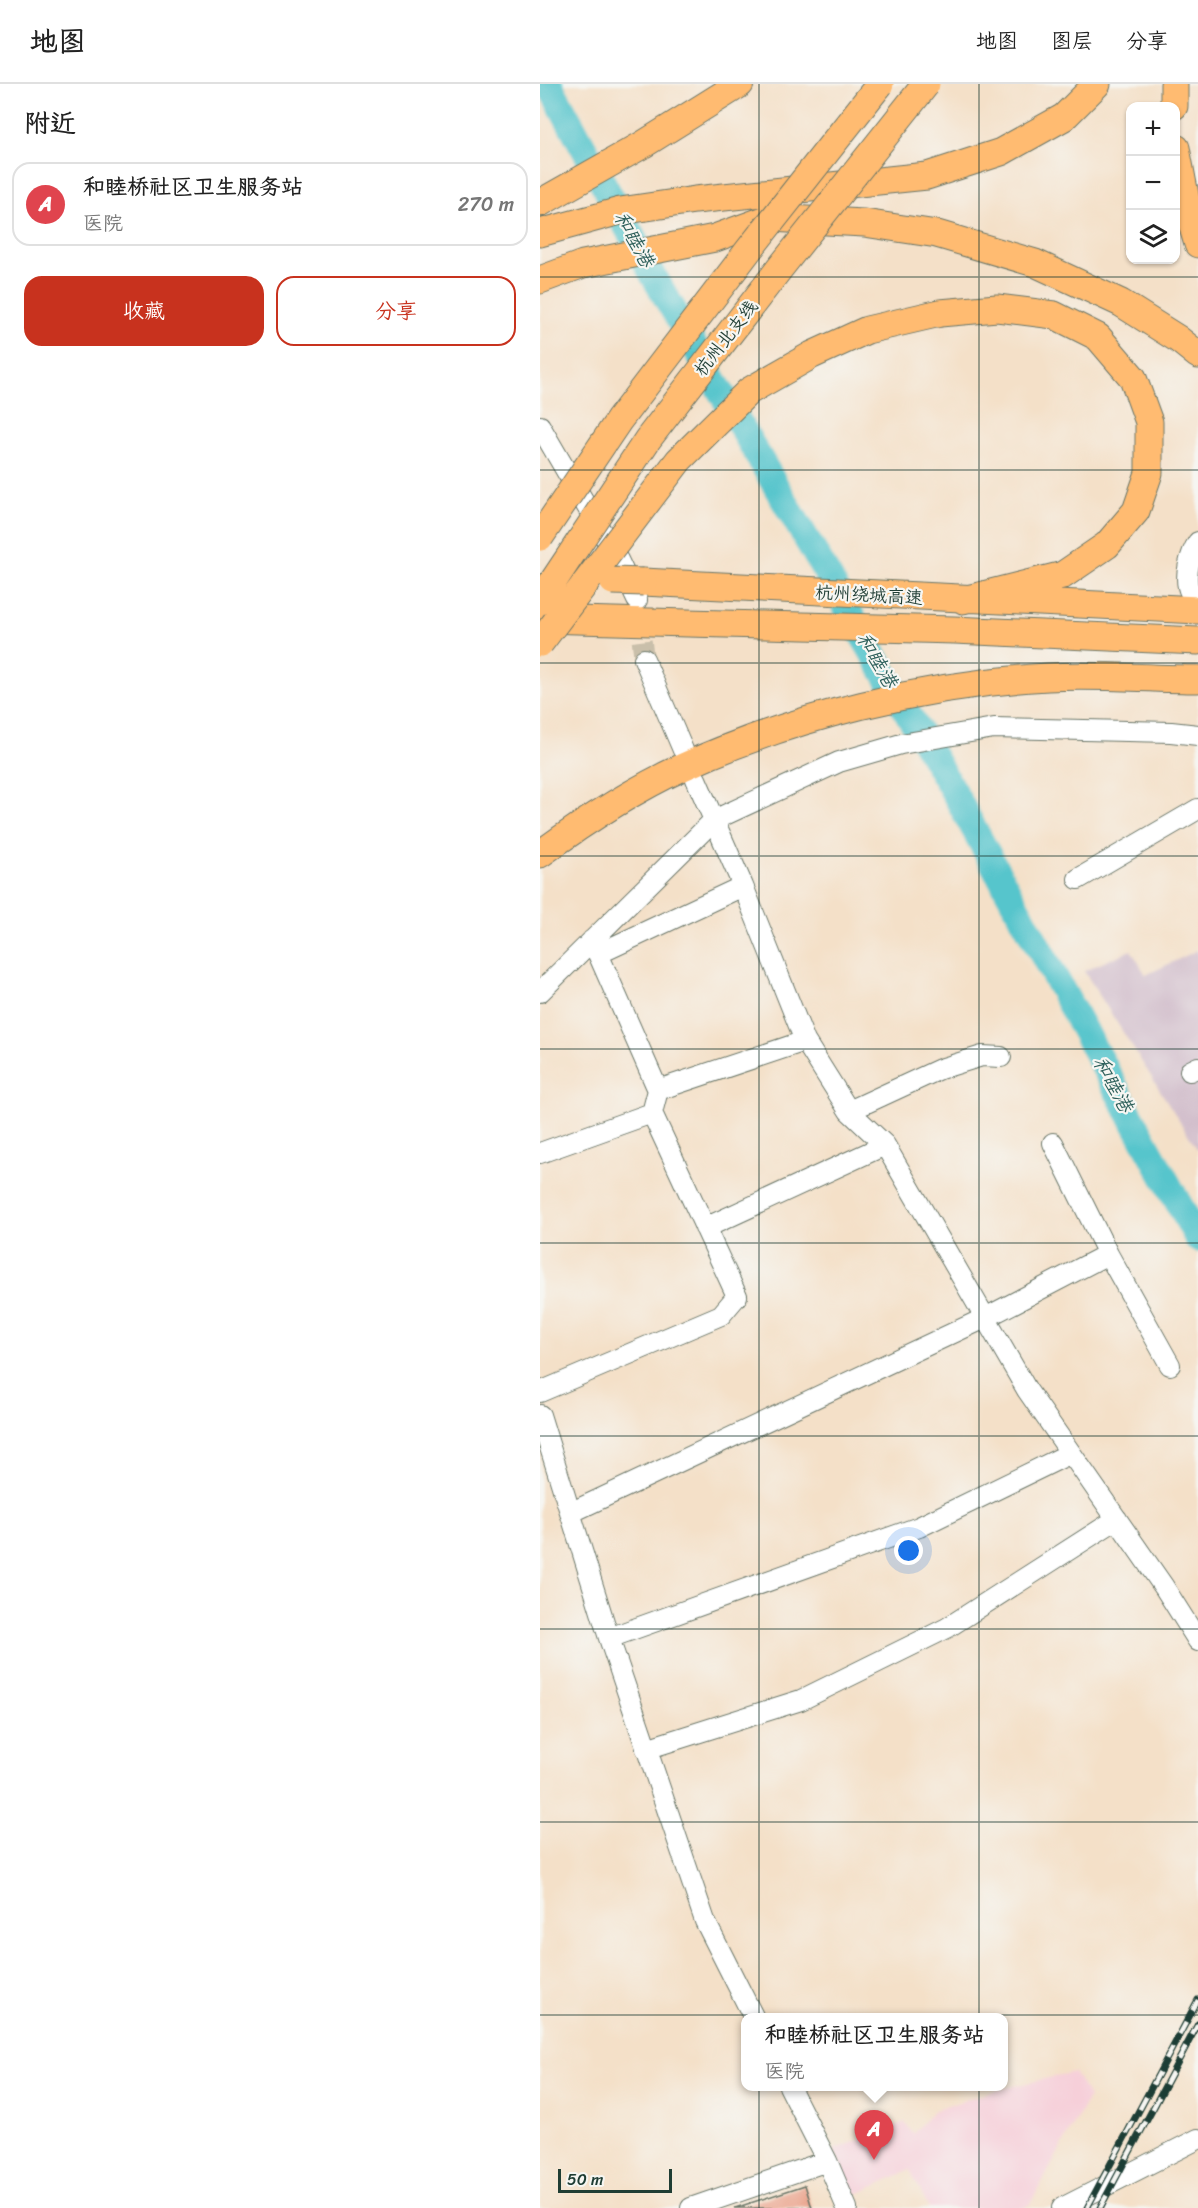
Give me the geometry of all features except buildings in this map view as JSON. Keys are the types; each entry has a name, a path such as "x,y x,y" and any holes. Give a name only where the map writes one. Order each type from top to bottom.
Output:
{"highway":[{"path":"550,198 644,144 740,84"},
{"name":"杭州北支线","path":"540,537 619,420 880,84"},
{"name":"杭州北支线","path":"540,601 648,439 926,84"},
{"path":"550,230 620,211 695,200 927,176 1001,152 1064,117 1097,84"},
{"path":"1174,84 1174,102"},
{"path":"1178,156 1188,211 1198,244"},
{"path":"540,280 583,264 716,237 770,218 864,223 938,234 1035,263 1121,303 1178,339 1198,355"},
{"path":"540,644 679,460 749,391 812,356 867,330 940,313 997,308 1054,315 1098,337 1133,378 1149,422 1149,473 1136,511 1107,545 1063,575 950,599"},
{"path":"540,523 619,420"},
{"name":"杭州绕城高速","path":"540,577 613,581 640,591 758,589 950,599 1194,601"},
{"name":"杭州绕城高速","path":"540,619 954,630 1198,641"},
{"path":"540,854 585,821 682,767 768,733 844,711 916,693 1048,677 1198,679"}],"street":[{"path":"540,426 618,560 640,591"},
{"path":"1194,601 1187,586 1191,552 1198,542"},
{"path":"644,659 683,750"},
{"path":"540,992 595,947 714,820 839,762 901,744 994,728 1171,732 1198,735"},
{"path":"696,779 743,886 805,1041 849,1111 885,1145 1027,1390 1164,1587 1198,1641"},
{"path":"1078,879 1198,809"},
{"path":"595,947 743,886"},
{"path":"540,1392 721,1315 737,1296 652,1113 658,1090 595,947"},
{"path":"658,1090 805,1041"},
{"path":"849,1111 940,1069 982,1056 1001,1057"},
{"path":"540,1153 652,1113"},
{"path":"1053,1143 1108,1254 1170,1365"},
{"path":"705,1228 885,1145"},
{"path":"570,1513 986,1318 1108,1254"},
{"path":"540,1414 609,1638 705,1922 751,2013"},
{"path":"609,1638 919,1527 1071,1454"},
{"path":"646,1749 811,1695 947,1628 1117,1519"},
{"path":"792,2091 827,2161 847,2208"},
{"path":"1062,2208 1198,2139"},
{"path":"691,2208 827,2161"}],"shaded area":[{"path":"1131,950 1146,975 1198,950 1198,1150 1084,971"},
{"path":"1074,2072 1089,2097 1030,2204 1023,2208 929,2208 910,2170 853,2196 834,2150 905,2122 913,2134 933,2111 985,2093 1008,2091 1008,2088"}],"waterway":[{"name":"和睦港","path":"549,84 653,275 956,796 1198,1239"}],"tunnel":[{"path":"638,611 644,659"}],"railway":[{"path":"1087,2208 1198,2000"},
{"path":"1100,2208 1198,2024"}],"place":[{"name":"和睦桥社区卫生服务站","path":"874,2160"}]}
